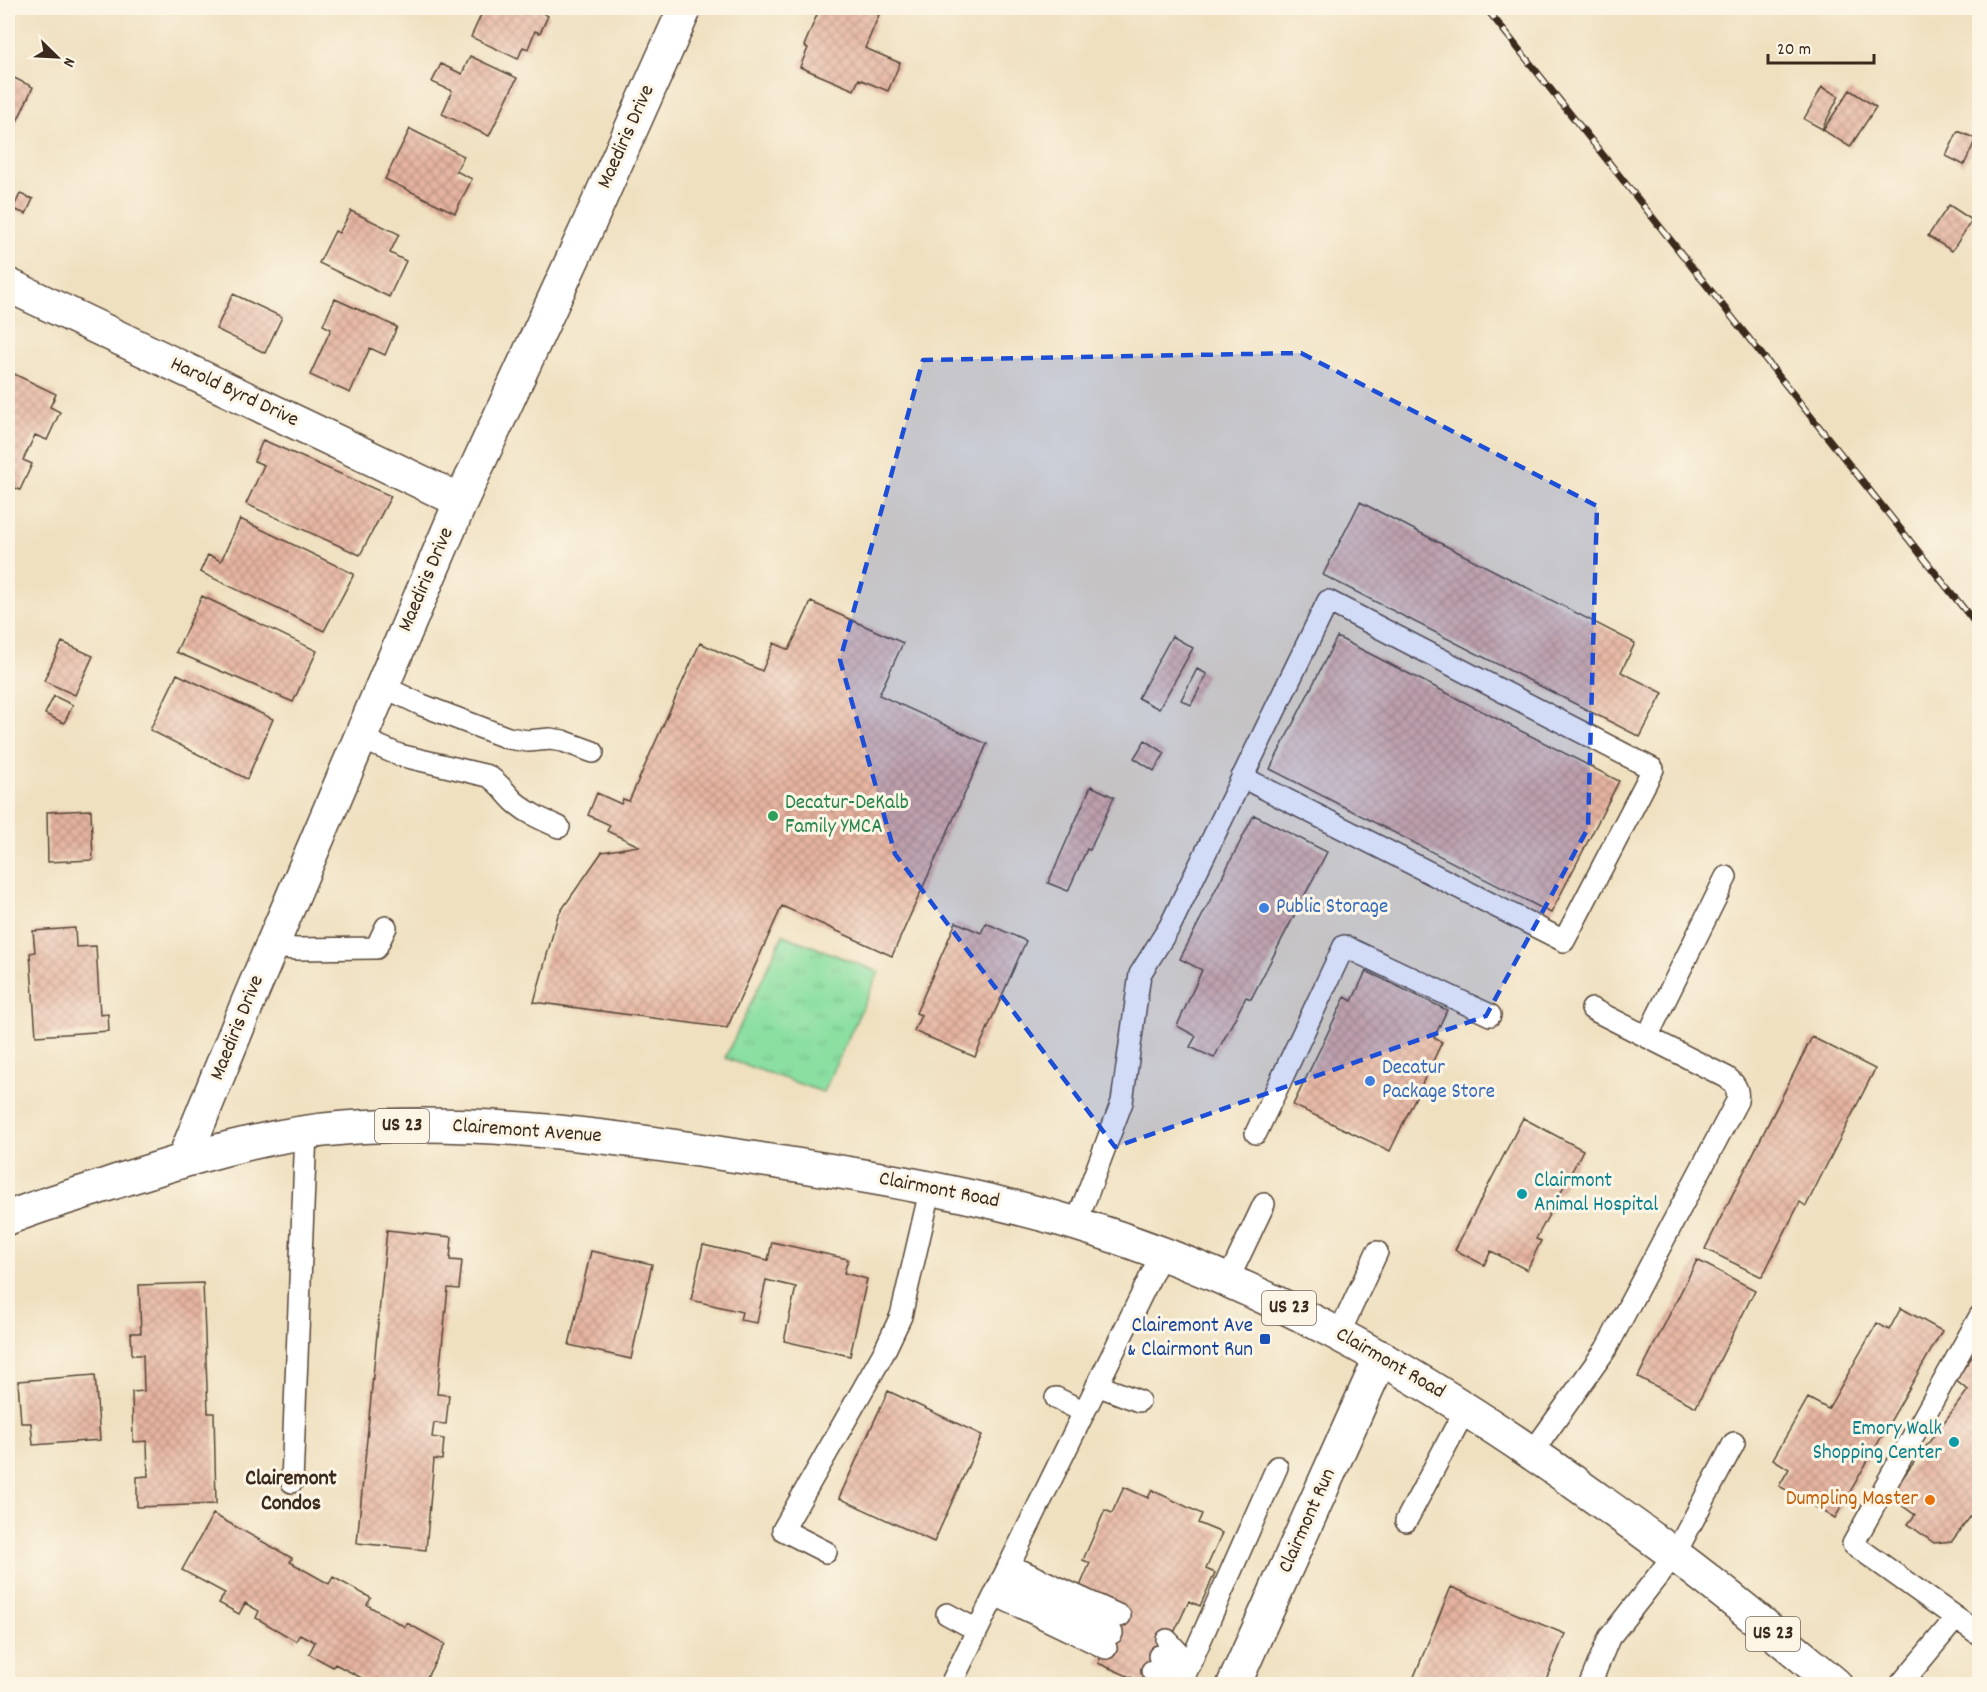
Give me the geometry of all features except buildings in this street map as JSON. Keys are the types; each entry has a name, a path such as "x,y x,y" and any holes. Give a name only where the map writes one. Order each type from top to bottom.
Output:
{"street":[{"name":"Maediris Drive","path":"184,1160 461,501 685,8"},
{"name":"Harold Byrd Drive","path":"8,285 461,501"},
{"name":"Clairemont Avenue","path":"8,1218 184,1160 272,1138 345,1128 431,1125 498,1128 603,1137 806,1166"},
{"name":"Clairmont Road","path":"806,1166 931,1187 1076,1224 1162,1253 1275,1301 1381,1357 1466,1408 1532,1453 1675,1554 1835,1684"},
{"name":"Clairmont Run","path":"1234,1684 1381,1357"}],"lane":[{"path":"1076,1224 1122,1102 1140,974 1170,926 1242,777 1328,601 1653,770 1564,941 1242,777"},
{"path":"382,686 422,705 508,738 528,741 550,739 563,741 593,752"},
{"path":"360,738 399,754 488,776 497,781 510,797 530,814 559,827"},
{"path":"1647,1036 1726,877"},
{"path":"272,947 376,948 386,927"},
{"path":"1256,1133 1344,946 1490,1015"},
{"path":"1532,1453 1606,1349 1737,1101 1737,1089 1732,1080 1592,1009"},
{"path":"292,1482 306,1132"},
{"path":"826,1552 783,1530 883,1354 902,1316 931,1187"},
{"path":"1228,1280 1264,1204"},
{"path":"1339,1334 1377,1252"},
{"path":"951,1684 1162,1253"},
{"path":"1980,1316 1853,1544 1980,1635"},
{"path":"1097,1384 1139,1401"},
{"path":"1056,1398 1084,1412"},
{"path":"1406,1521 1466,1408"},
{"path":"1590,1684 1609,1638 1675,1554 1734,1443"},
{"path":"1171,1668 1278,1467"},
{"path":"1002,1580 1112,1632 1002,1580"},
{"path":"947,1614 977,1630"},
{"path":"1901,1684 1956,1618"}],"highlighted area":[{"path":"1301,353 1597,506 1588,828 1486,1016 1115,1147 895,854 840,660 923,360"}],"green space":[{"path":"783,935 879,972 823,1092 725,1058"}],"railway":[{"path":"1486,8 1980,629"}],"place":[{"name":"Decatur-DeKalb Family YMCA","path":"773,816"},
{"name":"Public Storage","path":"1264,908"},
{"name":"Decatur Package Store","path":"1370,1081"},
{"name":"Clairmont Animal Hospital","path":"1522,1194"},
{"name":"Clairemont Ave & Clairmont Run","path":"1265,1339"},
{"name":"Emory Walk Shopping Center","path":"1954,1442"},
{"name":"Dumpling Master","path":"1930,1500"}],"district":[{"name":"Clairemont Condos","path":"291,1492"}]}
